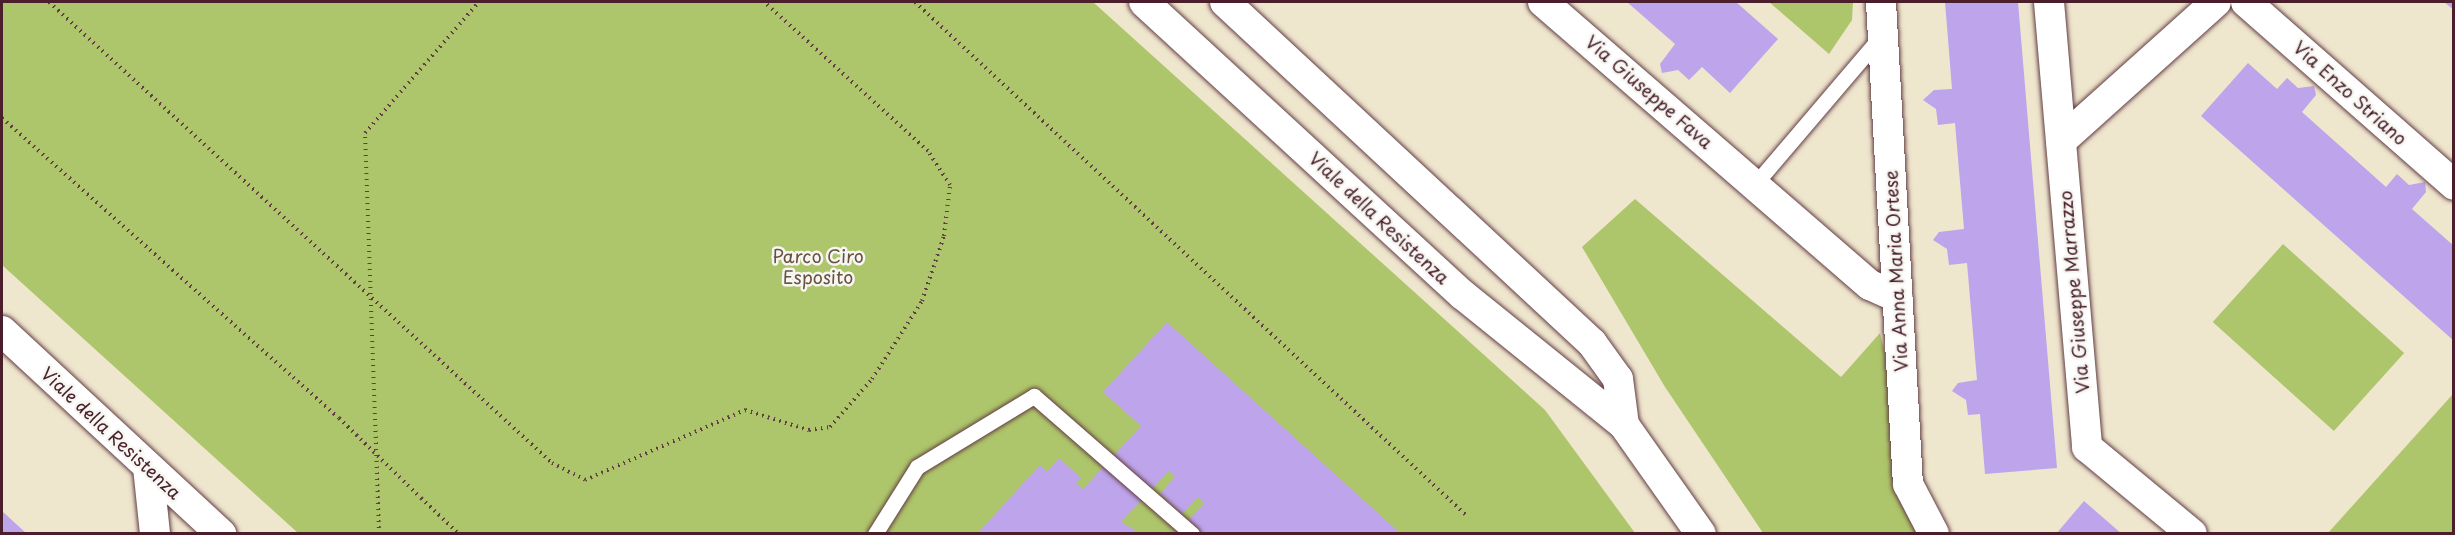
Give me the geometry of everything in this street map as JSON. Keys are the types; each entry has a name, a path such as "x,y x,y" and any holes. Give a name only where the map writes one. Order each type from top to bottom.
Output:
{"street":[{"name":"Viale della Resistenza","path":"1144,2 1463,295 1624,425 1701,534"},
{"name":"Viale della Resistenza","path":"1225,2 1592,344 1618,379 1624,425"},
{"name":"Via Giuseppe Fava","path":"1543,2 1755,183 1870,285 1897,297"},
{"name":"Via Anna Maria Ortese","path":"1881,2 1908,484 1934,534"},
{"name":"Via Giuseppe Marrazzo","path":"2049,2 2087,447 2192,534"},
{"path":"2061,141 2216,2"},
{"name":"Via Enzo Striano","path":"2246,2 2454,185"},
{"name":"Viale della Resistenza","path":"2,331 221,534"},
{"path":"148,467 155,534"}],"lane":[{"path":"1755,183 1883,33"},
{"path":"875,534 917,467 1034,396 1192,534"}],"path":[{"path":"49,2 552,463 585,480 745,410 809,430 830,427 872,379 922,301 944,236 950,185 928,151 765,2"},
{"path":"379,534 373,297 365,133 479,2"},
{"path":"915,2 1467,516"},
{"path":"2,118 339,418 459,534"}],"green space":[{"name":"Parco Ciro Esposito","path":"2,2 1093,2 1545,410 1635,533 298,533 2,265"},
{"path":"1769,2 1853,2 1852,20 1829,54"},
{"path":"1635,199 1841,377 1880,333 1924,515 1940,533 1763,533 1665,387 1582,247"},
{"path":"2283,244 2404,353 2334,431 2213,322"},
{"path":"2453,394 2453,533 2328,533"}],"building":[{"path":"1627,2 1736,2 1778,39 1730,93 1702,67 1689,80 1678,70 1662,73 1660,64 1675,44"},
{"path":"1945,2 2018,2 2057,468 1985,474 1980,414 1968,415 1966,400 1952,391 1958,383 1977,380 1967,263 1949,265 1947,249 1933,240 1939,232 1964,229 1955,123 1938,125 1936,109 1923,100 1934,90 1952,89"},
{"path":"2444,2 2454,2 2454,10"},
{"path":"2248,63 2277,89 2287,78 2298,88 2314,86 2316,95 2302,112 2386,187 2397,174 2409,185 2425,182 2426,192 2412,209 2454,246 2454,341 2201,116"},
{"path":"1167,322 1401,534 1175,534 1204,504 1198,497 1182,514 1160,494 1175,477 1169,471 1121,522 1141,534 977,534 1040,465 1047,472 1059,458 1081,478 1076,483 1083,489 1141,426 1103,392"},
{"path":"2084,501 2122,534 2056,534"},
{"path":"2,511 27,534 2,534"}]}
